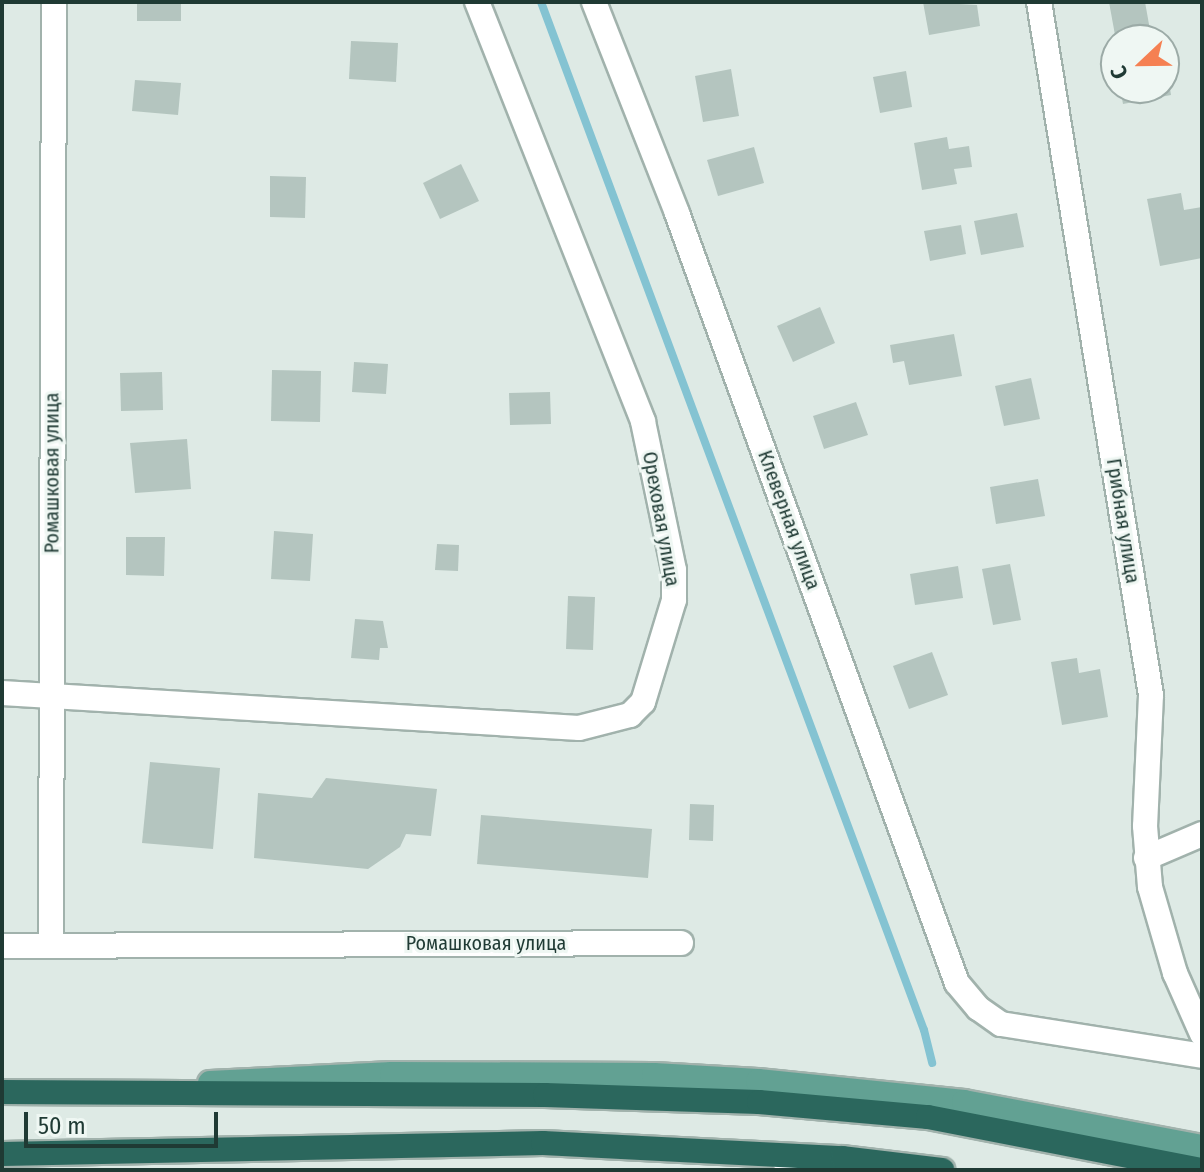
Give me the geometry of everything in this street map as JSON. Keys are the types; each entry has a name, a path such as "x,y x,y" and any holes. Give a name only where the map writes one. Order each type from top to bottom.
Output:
{"highway":[{"path":"2,1092 640,1097 846,1108 1021,1133 1200,1170"},
{"path":"2,1154 543,1143 759,1152 942,1170"}],"main road":[{"path":"42,1091 392,1074 654,1075 964,1102 1202,1147"}],"street":[{"name":"Ромашковая улица","path":"51,943 54,2"},
{"name":"Ореховая улица","path":"2,693 579,728 630,715 643,702 655,675 674,585 643,421 477,2"},
{"name":"Клеверная улица","path":"594,2 677,213 957,983 978,1008 1001,1024 1202,1056"},
{"name":"Грибная улица","path":"1039,2 1151,695 1146,858 1157,920 1202,1034"},
{"path":"1146,858 1202,834"},
{"name":"Ромашковая улица","path":"2,946 51,943 681,943"},
{"path":"759,1152 821,1170"},
{"path":"2,1163 46,1153"}],"building":[{"path":"137,2 181,2 181,21 137,21"},
{"path":"923,2 977,5 980,26 929,35"},
{"path":"1109,2 1145,2 1149,24 1113,24"},
{"path":"351,41 398,43 396,82 349,79"},
{"path":"731,69 739,116 703,122 695,76"},
{"path":"906,71 912,107 880,113 873,77"},
{"path":"135,80 181,83 178,115 132,111"},
{"path":"947,137 949,149 969,146 972,167 954,169 957,184 922,190 914,143"},
{"path":"754,147 764,183 718,196 707,160"},
{"path":"461,164 479,201 440,219 423,183"},
{"path":"270,176 306,177 305,218 270,217"},
{"path":"1181,193 1184,210 1202,207 1202,258 1160,266 1147,199"},
{"path":"1017,213 1024,247 981,255 974,221"},
{"path":"961,225 966,254 930,261 924,231"},
{"path":"820,307 835,343 793,362 777,326"},
{"path":"954,334 962,376 909,385 904,361 893,363 890,345"},
{"path":"354,362 388,364 386,394 352,392"},
{"path":"272,370 321,371 320,422 271,421"},
{"path":"162,372 163,410 121,411 120,373"},
{"path":"1031,378 1040,419 1004,426 995,386"},
{"path":"550,392 551,424 510,425 509,393"},
{"path":"856,402 868,435 824,449 813,416"},
{"path":"187,439 191,489 135,493 130,443"},
{"path":"1038,479 1045,516 996,524 990,487"},
{"path":"274,531 313,534 310,581 271,579"},
{"path":"126,537 165,537 164,576 126,575"},
{"path":"437,544 459,545 458,571 435,570"},
{"path":"1010,564 1021,620 993,625 982,569"},
{"path":"958,566 963,598 915,605 910,574"},
{"path":"568,596 595,597 593,650 566,649"},
{"path":"355,619 383,621 388,648 380,648 379,660 351,658"},
{"path":"932,652 948,695 909,709 893,666"},
{"path":"1077,658 1079,673 1100,669 1108,717 1062,725 1051,662"},
{"path":"150,762 220,768 213,849 142,843"},
{"path":"326,778 437,789 431,836 406,834 400,847 368,869 254,858 258,793 312,798"},
{"path":"690,804 714,805 713,841 689,840"},
{"path":"481,815 652,829 648,878 477,864"}],"waterway":[{"path":"541,2 924,1030 932,1063"}]}
